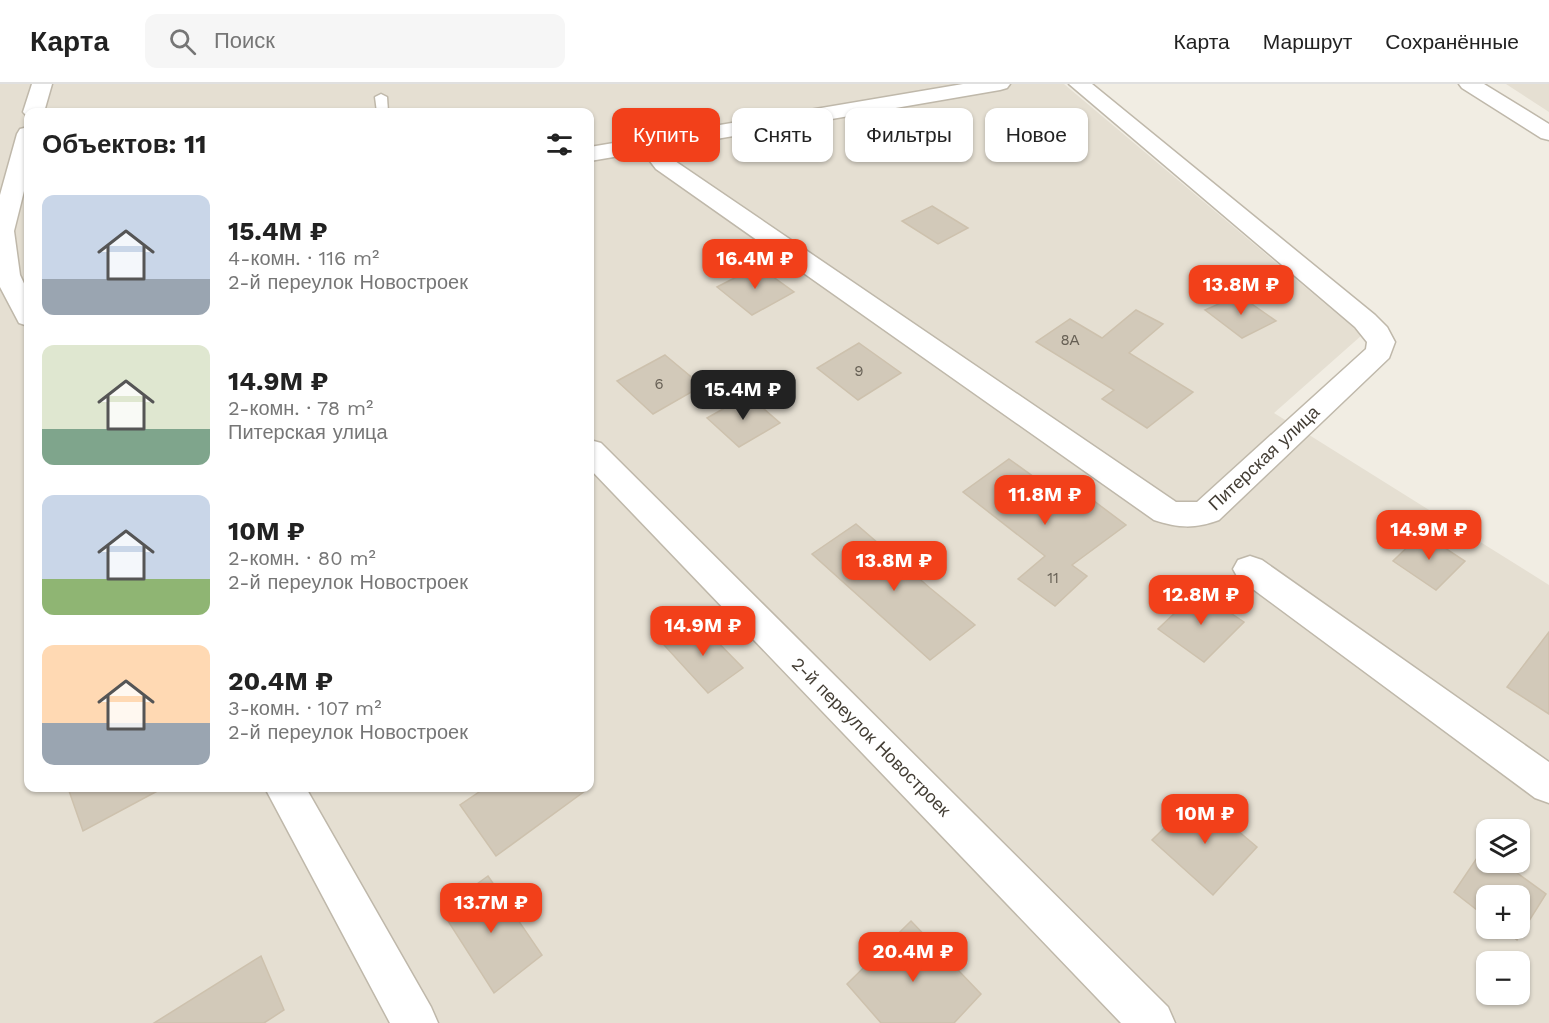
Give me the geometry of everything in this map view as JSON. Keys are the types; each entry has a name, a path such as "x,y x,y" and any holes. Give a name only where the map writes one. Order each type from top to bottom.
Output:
{"street":[{"path":"35,108 42,84"},
{"path":"720,132 1000,84"},
{"name":"Питерская улица","path":"662,162 1165,511 1179,516 1195,517 1208,511 1379,352 1381,342 1377,333 1365,321 1079,84"},
{"path":"1469,84 1549,133"},
{"path":"24,149 2,231 11,250 7,274 24,309"},
{"path":"594,153 612,150"},
{"name":"2-й переулок Новостроек","path":"594,455 1152,1023"},
{"path":"1250,569 1549,784"},
{"path":"287,792 415,1023"}],"lane":[{"path":"381,97 382,108"}],"shaded area":[{"path":"0,84 1064,84 1362,335 1274,413 1549,585 1549,1023 0,1023"},
{"path":"1506,84 1549,84 1549,112"}],"building":[{"path":"932,206 968,228 938,244 902,221"},
{"path":"758,266 794,292 752,315 717,287"},
{"path":"1239,295 1276,321 1242,338 1205,310"},
{"path":"1136,310 1163,324 1129,353 1193,392 1147,428 1102,399 1114,390 1036,342 1070,319 1102,338"},
{"path":"859,343 901,373 858,400 817,368"},
{"path":"665,355 702,386 653,414 617,381"},
{"path":"748,395 780,423 739,447 707,418"},
{"path":"1009,459 1077,508 1090,498 1126,525 1072,565 1087,576 1055,606 1018,579 1045,556 963,492"},
{"path":"856,524 975,625 930,660 812,554"},
{"path":"1422,533 1465,561 1436,590 1393,561"},
{"path":"1198,591 1244,622 1204,662 1158,629"},
{"path":"698,622 743,668 708,693 664,645"},
{"path":"1549,632 1549,714 1507,687"},
{"path":"69,792 156,792 83,831"},
{"path":"479,792 584,792 496,856 460,805"},
{"path":"1197,796 1257,847 1213,895 1152,840"},
{"path":"1476,859 1476,873 1517,873 1546,894 1530,919 1530,885 1476,885 1476,909 1454,892"},
{"path":"488,876 542,955 494,993 441,910"},
{"path":"911,921 981,994 954,1023 881,1023 847,984"},
{"path":"261,956 284,1010 264,1023 154,1023"}]}
